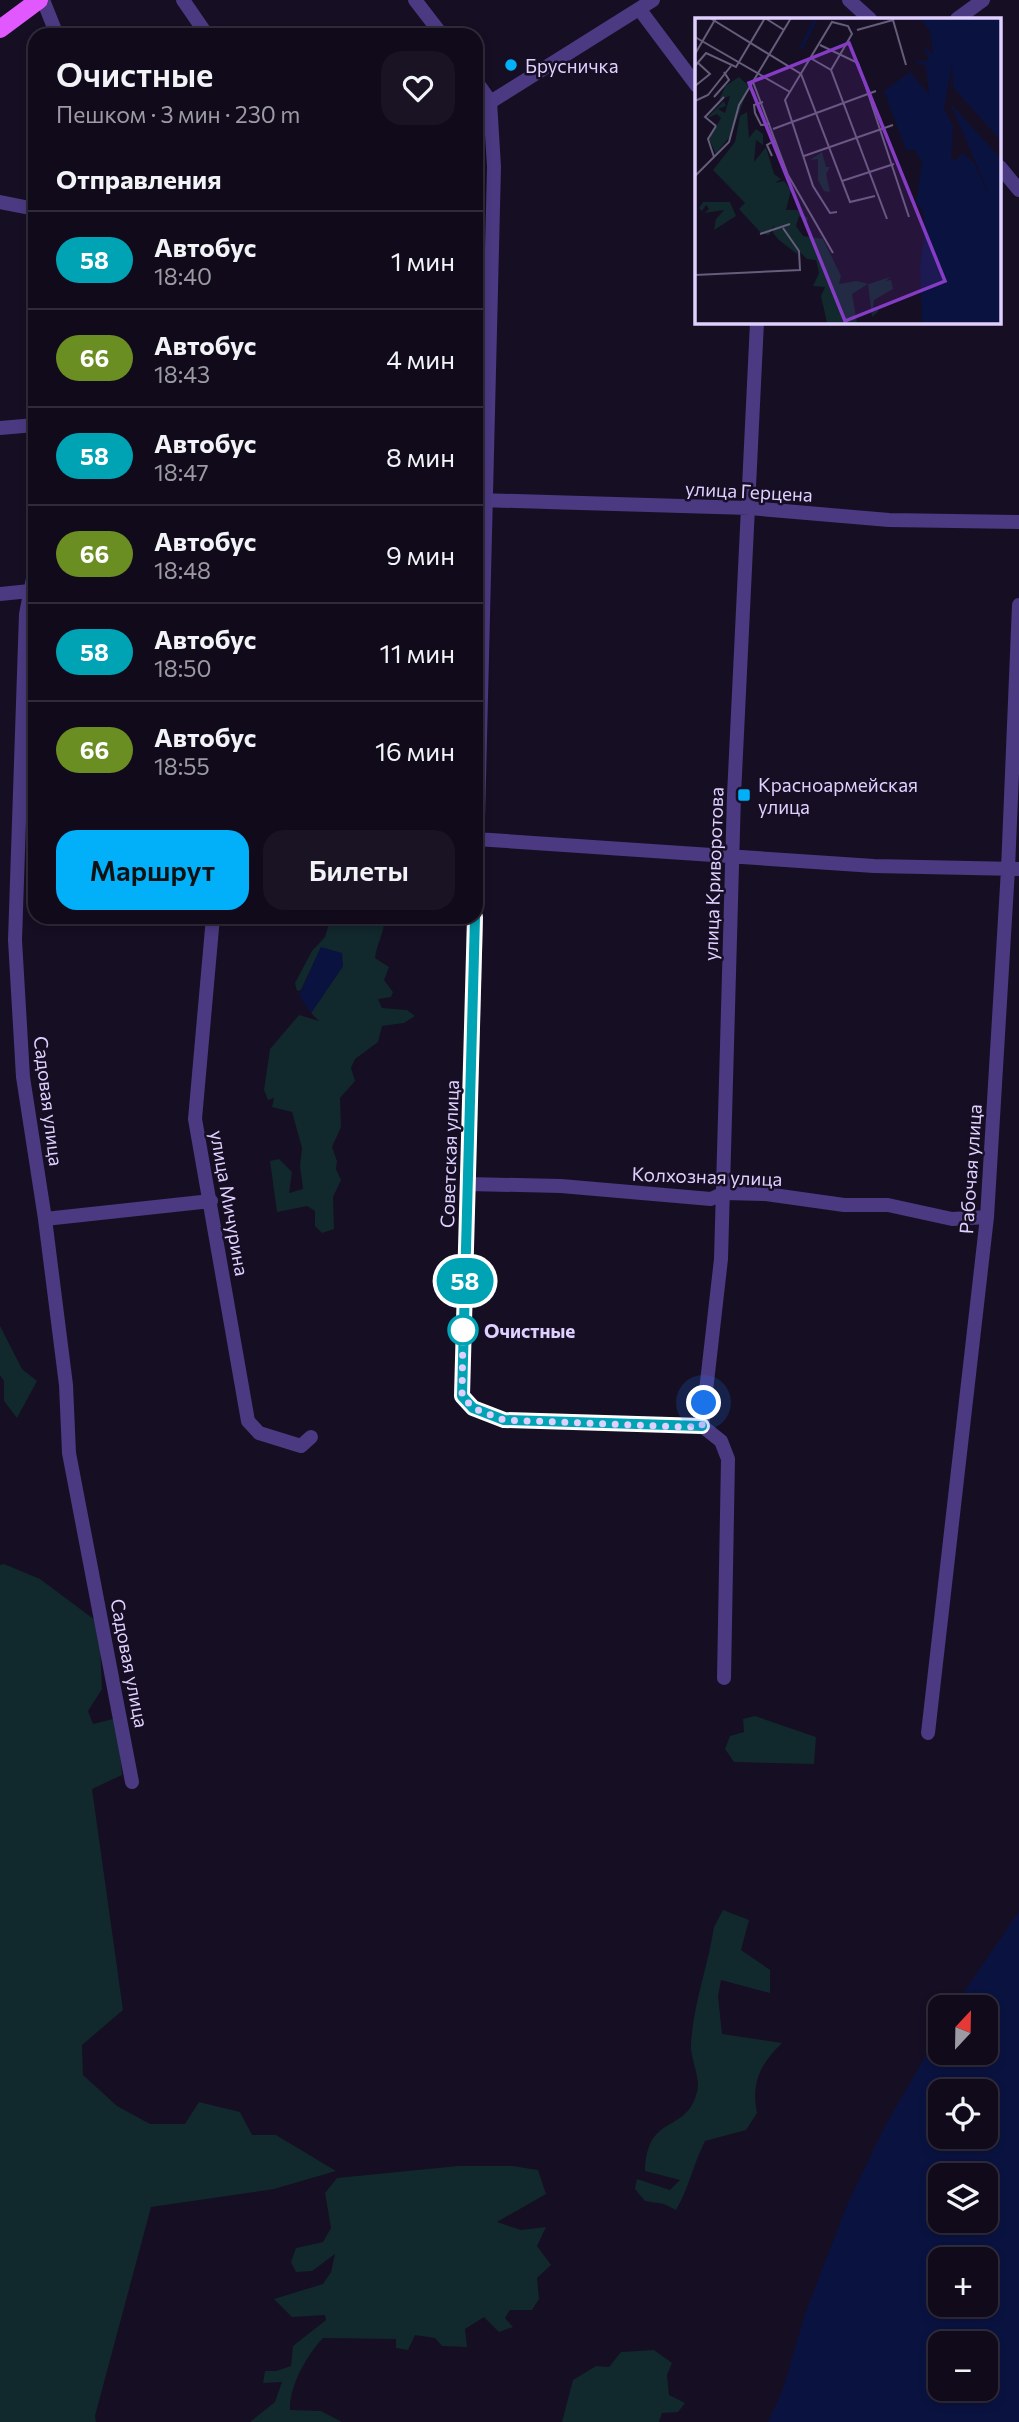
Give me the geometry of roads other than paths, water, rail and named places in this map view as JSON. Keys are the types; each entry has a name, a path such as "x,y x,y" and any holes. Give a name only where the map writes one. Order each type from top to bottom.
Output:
{"main road":[{"path":"0,29 41,0"}],"street":[{"path":"41,0 54,28"},
{"path":"183,0 202,28"},
{"path":"415,0 437,28"},
{"path":"483,106 653,0"},
{"path":"849,0 869,18"},
{"path":"958,18 983,0"},
{"path":"640,10 695,83"},
{"path":"483,91 490,101 495,167 483,453"},
{"path":"1002,169 1019,190"},
{"path":"0,202 28,208"},
{"name":"улица Криворотова","path":"702,1426 716,1318 724,1193 732,857 757,324"},
{"path":"0,428 28,426"},
{"name":"улица Герцена","path":"483,501 749,508 889,520 1019,522"},
{"path":"0,594 28,592"},
{"name":"Садовая улица","path":"28,603 15,940 23,1077 46,1219 66,1385 69,1453 132,1782"},
{"name":"Рабочая улица","path":"928,1733 987,1217 1014,869 1019,605"},
{"path":"483,839 874,866 1014,869"},
{"name":"улица Мичурина","path":"212,924 195,1119 248,1421 259,1433 301,1446 311,1437"},
{"name":"Советская улица","path":"475,924 462,1396 473,1408 504,1420 702,1426"},
{"name":"Колхозная улица","path":"467,1184 561,1186 711,1199 724,1193 766,1194 844,1205 888,1205 953,1219 987,1217"},
{"path":"46,1219 211,1201"},
{"path":"702,1426 721,1441 728,1459 724,1678"}],"place":[{"name":"Брусничка","path":"511,65"},
{"name":"Красноармейская улица","path":"744,795"},
{"name":"Очистные","path":"463,1330"}]}
